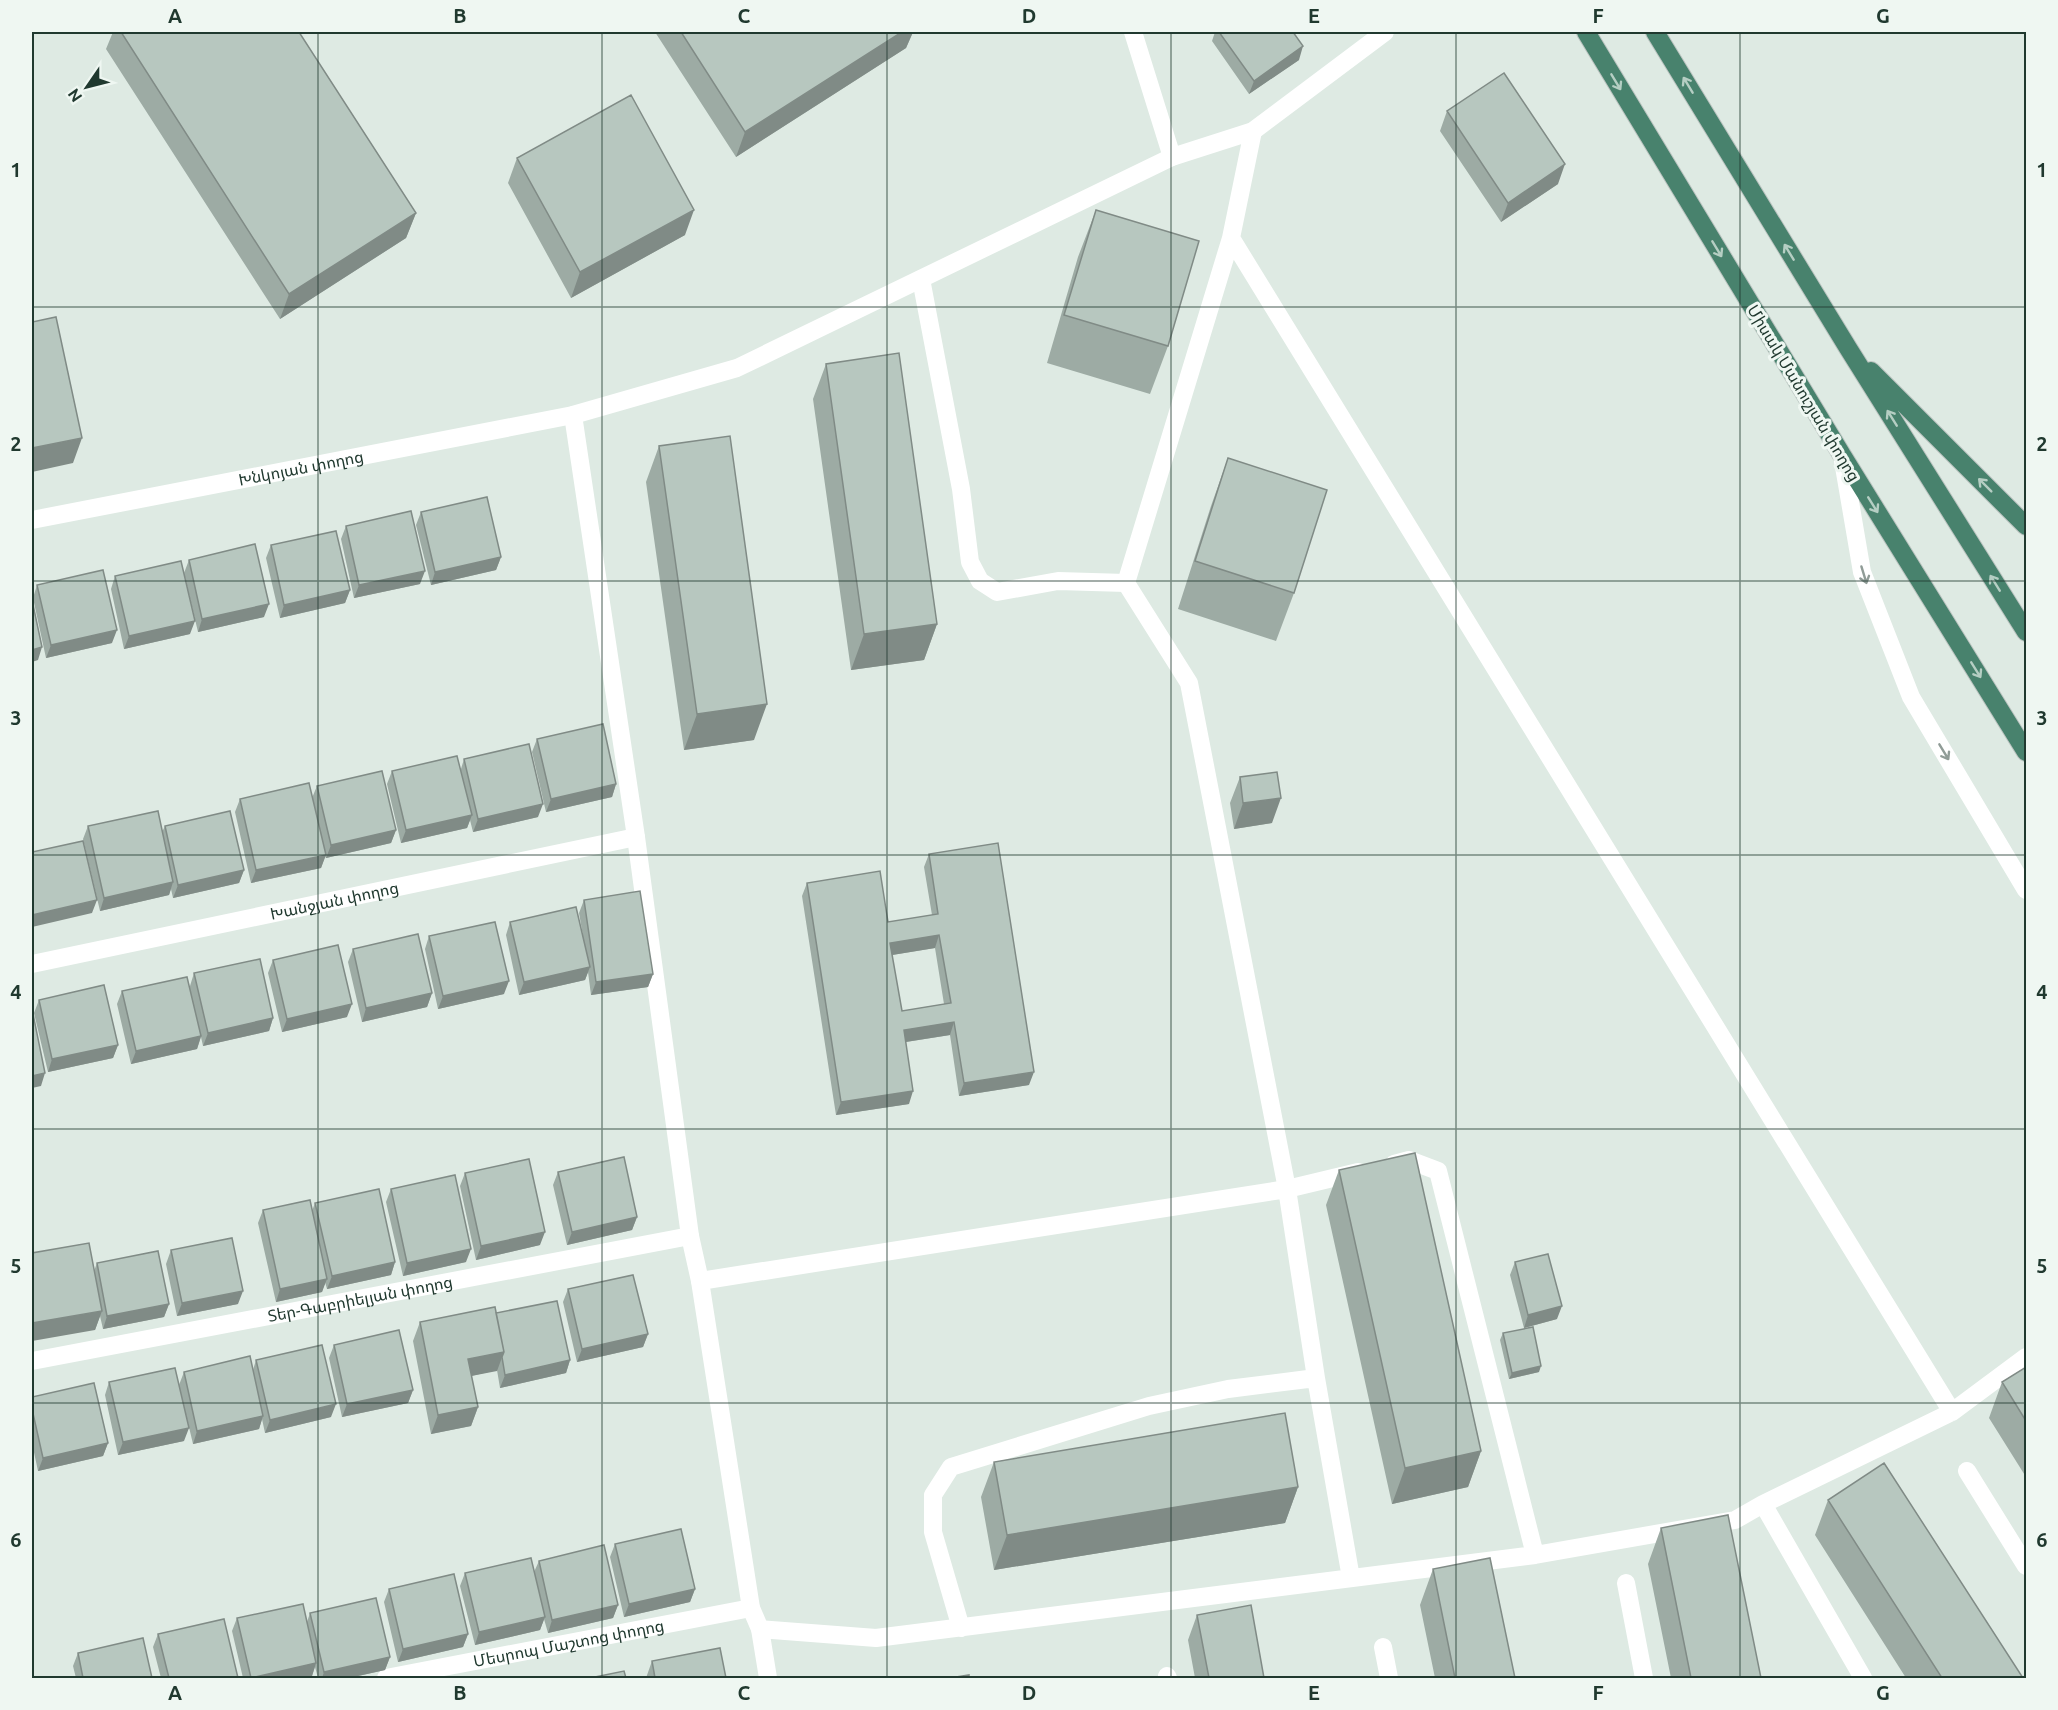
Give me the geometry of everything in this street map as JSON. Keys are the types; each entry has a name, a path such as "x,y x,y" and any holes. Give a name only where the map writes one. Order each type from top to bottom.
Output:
{"highway":[{"name":"Միսակ Մանուշյան փողոց","path":"1586,32 1842,455 2026,752"},
{"path":"1655,32 1848,348 2026,632"},
{"path":"1848,348 2026,526"}],"street":[{"path":"1133,32 1172,157"},
{"name":"Խնկոյան փողոց","path":"32,520 573,416 737,368 1172,157 1253,131 1385,32"},
{"path":"1253,131 1231,238 1126,583 1189,683 1287,1189 1350,1578"},
{"path":"1231,238 1952,1412"},
{"path":"921,279 961,489 970,562 980,581 997,592 1058,581 1126,583"},
{"path":"573,416 636,837 690,1236 700,1281 751,1608 760,1629 768,1678"},
{"path":"1842,455 1862,572 1911,697 2026,890"},
{"name":"Խանջյան փողոց","path":"32,964 636,837"},
{"path":"700,1281 1287,1189 1409,1160 1438,1172 1535,1555"},
{"name":"Տեր-Գաբրիելյան փողոց","path":"32,1361 690,1236"},
{"path":"760,1629 876,1638 1535,1555 1736,1520 1763,1504 1952,1412 2026,1357"},
{"path":"961,1628 933,1532 933,1495 951,1467 1149,1406 1228,1389 1316,1378"},
{"path":"1967,1471 2026,1566"},
{"path":"1763,1504 1863,1678"},
{"path":"1626,1583 1644,1678"},
{"name":"Մեսրոպ Մաշտոց փողոց","path":"386,1678 751,1608"},
{"path":"1383,1647 1389,1678"}],"building":[{"path":"121,32 299,32 416,213 289,294"},
{"path":"681,32 902,32 745,132"},
{"path":"1219,32 1293,32 1303,46 1254,81"},
{"path":"1504,73 1565,164 1508,203 1447,111"},
{"path":"631,95 694,210 580,272 517,158"},
{"path":"1096,210 1199,241 1168,346 1064,315"},
{"path":"56,317 82,438 32,448 32,322"},
{"path":"899,353 937,624 864,634 826,364"},
{"path":"730,436 767,704 697,714 659,446"},
{"path":"1228,458 1327,490 1294,593 1195,561"},
{"path":"487,497 501,557 435,572 421,512"},
{"path":"411,511 425,571 359,585 346,526"},
{"path":"336,531 350,590 284,605 271,545"},
{"path":"255,544 269,604 202,619 189,560"},
{"path":"181,561 195,621 129,636 115,576"},
{"path":"103,570 117,630 51,645 37,585"},
{"path":"32,600 42,647 32,650"},
{"path":"603,724 616,784 551,799 537,739"},
{"path":"529,744 543,804 478,819 464,759"},
{"path":"457,756 472,815 406,830 392,771"},
{"path":"382,771 396,830 331,845 317,786"},
{"path":"1277,772 1281,798 1243,803 1240,777"},
{"path":"309,783 326,855 256,870 240,799"},
{"path":"158,811 173,882 104,898 88,826"},
{"path":"230,811 244,870 178,885 165,826"},
{"path":"83,841 97,900 32,915 32,852"},
{"path":"998,843 1034,1072 964,1083 954,1022 904,1030 913,1091 841,1102 807,883 880,871 888,922 938,914 929,854","holes":["939,935 951,1003 902,1011 890,943"]},
{"path":"640,891 653,974 596,982 584,900"},
{"path":"576,907 590,967 524,982 510,922"},
{"path":"495,922 509,981 443,996 429,936"},
{"path":"418,934 432,993 366,1008 353,949"},
{"path":"338,945 352,1004 287,1019 273,960"},
{"path":"260,959 273,1018 208,1033 194,973"},
{"path":"187,977 201,1036 136,1051 122,991"},
{"path":"104,985 118,1045 52,1059 39,1000"},
{"path":"32,1009 45,1073 32,1076"},
{"path":"1415,1153 1481,1451 1405,1468 1339,1170"},
{"path":"624,1157 637,1217 572,1232 558,1172"},
{"path":"529,1159 545,1232 481,1246 465,1173"},
{"path":"455,1175 471,1249 407,1263 391,1189"},
{"path":"379,1189 395,1262 332,1276 315,1203"},
{"path":"310,1200 327,1279 280,1289 263,1210"},
{"path":"232,1238 243,1291 182,1303 171,1250"},
{"path":"89,1243 102,1311 32,1323 32,1253"},
{"path":"158,1251 169,1304 107,1316 97,1263"},
{"path":"1548,1254 1562,1306 1528,1315 1515,1262"},
{"path":"633,1275 648,1334 582,1349 568,1289"},
{"path":"557,1301 570,1360 505,1375 502,1357 504,1352 496,1313"},
{"path":"495,1307 504,1352 468,1359 478,1407 438,1415 420,1322"},
{"path":"1533,1327 1541,1366 1512,1373 1503,1333"},
{"path":"399,1330 413,1390 347,1404 334,1345"},
{"path":"322,1345 336,1404 270,1420 256,1360"},
{"path":"250,1356 263,1416 197,1431 184,1372"},
{"path":"2026,1367 2026,1421 2002,1382"},
{"path":"175,1368 189,1428 123,1442 109,1382"},
{"path":"94,1383 108,1443 43,1458 32,1409 32,1397"},
{"path":"1285,1413 1298,1487 1007,1535 994,1462"},
{"path":"1884,1463 2023,1678 1942,1678 1828,1500"},
{"path":"1728,1515 1761,1678 1691,1678 1661,1528"},
{"path":"681,1529 695,1589 629,1604 615,1544"},
{"path":"604,1545 618,1605 552,1620 539,1561"},
{"path":"531,1558 545,1617 479,1632 465,1573"},
{"path":"1490,1558 1515,1678 1455,1678 1433,1569"},
{"path":"454,1574 468,1634 403,1649 389,1589"},
{"path":"376,1598 390,1657 324,1672 310,1613"},
{"path":"303,1604 316,1663 251,1678 237,1618"},
{"path":"1251,1605 1264,1678 1209,1678 1197,1615"},
{"path":"224,1619 238,1678 169,1678 158,1634"},
{"path":"143,1638 152,1678 83,1678 78,1653"},
{"path":"720,1648 726,1678 655,1678 652,1661"},
{"path":"624,1671 626,1678 590,1678"},
{"path":"969,1675 969,1678 950,1678"}]}
